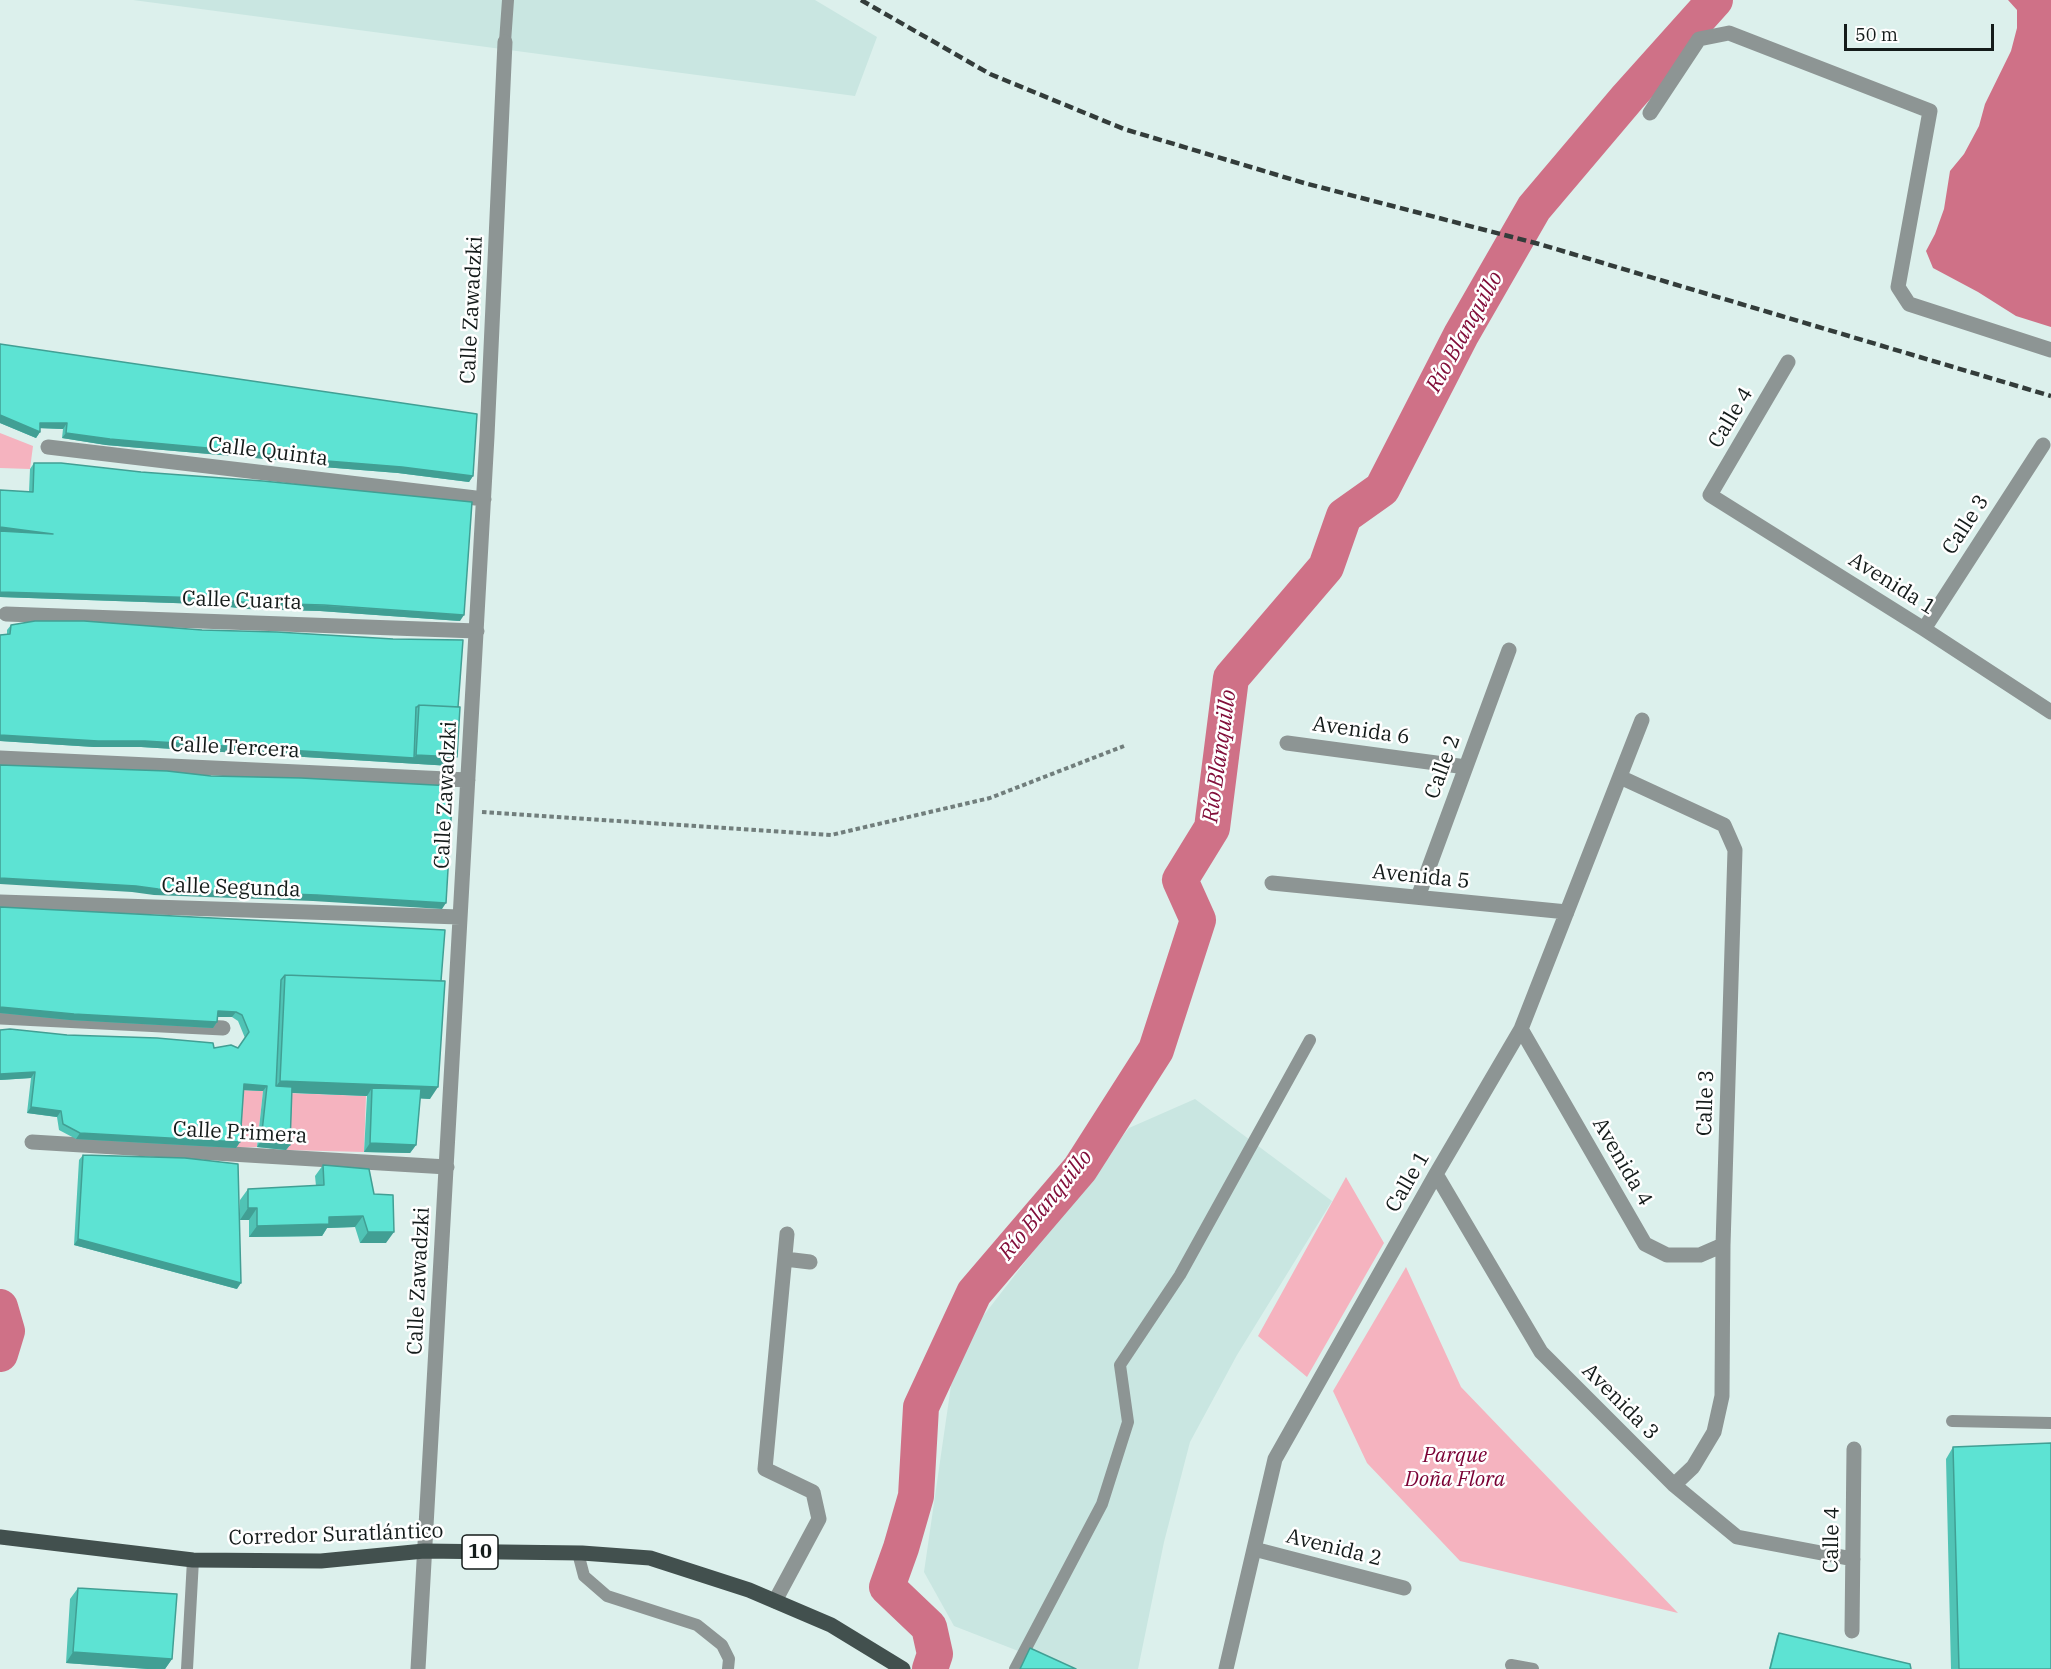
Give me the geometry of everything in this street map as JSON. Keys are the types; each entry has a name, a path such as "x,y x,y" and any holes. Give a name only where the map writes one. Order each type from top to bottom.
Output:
{"main road":[{"name":"Corredor Suratlántico","path":"0,1537 193,1560 321,1561 424,1551 578,1553 650,1558 710,1576 831,1625 903,1669"}],"street":[{"path":"1650,113 1699,39 1729,33 1930,111 1898,287 1910,304 2051,350"},
{"name":"Calle Zawadzki","path":"418,1669 477,631 505,42"},
{"name":"Calle 4","path":"1710,495 1788,362"},
{"name":"Calle 3","path":"1924,629 2043,445"},
{"name":"Calle Quinta","path":"48,447 484,499"},
{"name":"Avenida 1","path":"1710,495 1924,629 2051,712"},
{"name":"Calle Cuarta","path":"6,614 477,631"},
{"name":"Calle 2","path":"1418,897 1509,650"},
{"name":"Calle 1","path":"1226,1669 1275,1459 1521,1029 1642,720"},
{"name":"Avenida 6","path":"1287,743 1466,767"},
{"name":"Calle Tercera","path":"0,758 468,780"},
{"name":"Calle 3","path":"1620,777 1724,825 1735,850 1723,1245 1722,1396 1714,1432 1693,1467 1674,1485"},
{"name":"Avenida 5","path":"1272,883 1567,912"},
{"name":"Calle Segunda","path":"0,902 460,917"},
{"path":"0,1017 223,1028"},
{"name":"Avenida 4","path":"1521,1029 1645,1244 1666,1255 1700,1255 1723,1245"},
{"name":"Calle Primera","path":"32,1142 447,1167"},
{"name":"Avenida 3","path":"1436,1174 1541,1352 1674,1485 1737,1537 1853,1559"},
{"path":"775,1601 819,1519 813,1492 765,1469 787,1234"},
{"path":"785,1259 810,1262"},
{"name":"Calle 4","path":"1852,1631 1854,1449"},
{"name":"Avenida 2","path":"1254,1549 1404,1588"}],"lane":[{"path":"505,42 508,0"},
{"path":"1015,1669 1102,1504 1128,1422 1120,1365 1180,1275 1310,1040"},
{"path":"1952,1421 2051,1423"},
{"path":"578,1553 584,1576 607,1596 697,1625 722,1645 729,1659 728,1669"},
{"path":"187,1669 193,1560"},
{"path":"1511,1665 1533,1669"}],"path":[{"path":"466,811 831,836 990,798 1124,746"}],"shaded area":[{"path":"133,0 815,0 877,37 855,96"},
{"path":"2008,0 2051,0 2051,327 2016,316 1933,268 1926,251 1944,209 1950,171 1964,154 1979,126 1985,104 2011,51 2017,28 2017,10"},
{"path":"1195,1099 1332,1201 1237,1355 1190,1442 1164,1542 1138,1669 1056,1669 1026,1654 954,1626 924,1572 956,1351 1129,1128"}],"green space":[{"path":"0,433 33,446 30,469 0,468"},
{"path":"240,1090 263,1091 257,1147 236,1148"},
{"path":"288,1093 366,1096 364,1152 286,1150"},
{"path":"1346,1177 1384,1243 1307,1377 1258,1336"},
{"name":"Parque Doña Flora","path":"1406,1267 1461,1387 1678,1613 1460,1561 1367,1463 1333,1391"}],"building":[{"path":"0,344 477,414 473,476 305,457 110,439 66,433 67,423 40,423 40,432 0,415"},
{"path":"34,463 61,463 472,502 464,615 324,605 252,603 206,598 0,592 0,531 53,534 0,527 0,490 33,492"},
{"path":"35,621 84,621 202,630 463,640 458,707 419,705 416,707 414,758 145,741 98,741 0,735 0,635 10,634 11,625"},
{"path":"419,705 460,707 457,757 416,755"},
{"path":"0,765 453,786 446,903 158,889 0,878"},
{"path":"0,907 445,930 441,981 285,975 281,980 276,1086 292,1087 290,1145 261,1141 267,1086 244,1084 240,1142 80,1133 63,1124 61,1111 31,1107 35,1072 0,1074 0,1030 157,1038 213,1043 214,1048 231,1045 238,1048 249,1032 242,1015 236,1012 218,1011 217,1022 74,1014 0,1007"},
{"path":"285,975 445,981 438,1087 280,1081"},
{"path":"372,1088 421,1089 416,1145 370,1143"},
{"path":"83,1155 185,1158 238,1164 241,1283 78,1239"},
{"path":"323,1165 369,1169 374,1194 393,1195 394,1232 368,1232 363,1216 329,1217 329,1224 257,1226 257,1208 248,1208 248,1189 324,1185"},
{"path":"2051,1443 2051,1669 1959,1669 1953,1447"},
{"path":"78,1588 177,1594 172,1659 73,1652"},
{"path":"1779,1633 1910,1664 1911,1669 1770,1669"},
{"path":"1030,1648 1076,1669 1020,1669"}],"waterway":[{"name":"Río Blanquillo","path":"930,1669 935,1654 929,1627 887,1587 916,1496 921,1407 974,1293 1080,1169 1156,1050 1198,920 1180,880 1212,828 1231,678 1326,567 1344,516 1382,489 1461,335 1534,208 1628,97 1715,0"},
{"path":"0,1307 7,1331 0,1354"}],"railway":[{"path":"861,0 990,74 1124,129 1304,183 1539,244 2051,396"}]}
